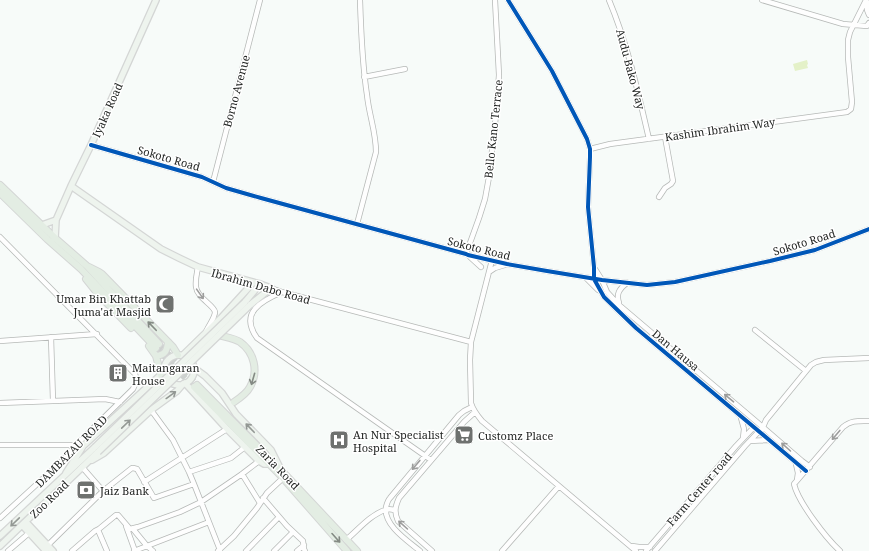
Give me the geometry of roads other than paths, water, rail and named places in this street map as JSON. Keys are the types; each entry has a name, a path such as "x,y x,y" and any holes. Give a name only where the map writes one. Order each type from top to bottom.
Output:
{"highway":[{"path":"0,185 84,267 157,346"},
{"path":"0,193 47,239 84,267 102,274 180,355"},
{"path":"84,267 84,275 87,281 145,342 156,356 163,373"},
{"path":"218,335 239,341 248,350 253,360 255,375 250,388 244,395 234,402"},
{"path":"156,356 161,356 164,353 167,349 168,342"},
{"name":"Zaria Road","path":"347,551 282,478 196,386 217,405 281,470 356,551"},
{"path":"217,405 225,404"}],"main road":[{"name":"Iyaka Road","path":"56,220 91,146 156,0"},
{"name":"Ibrahim Dabo Road","path":"71,186 162,249 198,267 271,288"},
{"path":"42,225 56,220 55,238"},
{"path":"180,355 205,334 253,283"},
{"path":"97,449 218,335 248,303 260,284"},
{"path":"97,449 248,303 271,288"},
{"path":"66,473 83,446 163,373 168,360 173,356 180,355 189,358 194,368 191,379 151,410 104,453 84,465"},
{"path":"194,368 206,376 222,393 236,414 271,450 281,470"},
{"path":"163,373 173,383 184,383"},
{"path":"184,383 259,461 264,464 269,464"},
{"name":"Zoo Road","path":"0,546 84,465 97,449"},
{"name":"Zoo Road","path":"0,536 66,473 97,449"},
{"path":"24,524 29,533 53,551"},
{"path":"24,524 47,548"}],"street":[{"name":"Borno Avenue","path":"213,182 260,0"},
{"path":"357,224 376,152 376,140 364,77 360,0"},
{"name":"Bello Kano Terrace","path":"467,255 485,199 491,161 499,75 495,0"},
{"path":"508,0 552,71 587,139 590,149 588,207 594,279"},
{"name":"Audu Bako Way","path":"609,0 617,19 636,81 649,139"},
{"path":"762,0 843,24 867,26 869,23"},
{"path":"854,25 866,0"},
{"path":"866,0 869,15"},
{"name":"Kashim Ibrahim Way","path":"590,149 610,144 851,110 852,102 848,48 850,32 854,25"},
{"path":"364,77 405,69"},
{"path":"659,197 672,181 665,137"},
{"name":"Sokoto Road","path":"91,146 202,177 226,188 467,255 506,264 627,283 646,285 671,282 762,263 815,250 869,229"},
{"path":"0,237 97,334"},
{"path":"467,255 481,267"},
{"path":"492,260 471,342 470,403 474,412 482,421 636,551"},
{"path":"489,272 506,264"},
{"path":"198,267 196,288 200,296 214,309 215,312 205,334"},
{"name":"Dan Hausa","path":"594,268 602,280 607,292 619,305 810,467"},
{"path":"585,277 602,294"},
{"name":"Dan Hausa","path":"594,279 604,298 636,328 806,471"},
{"path":"619,305 617,295 618,291 627,283"},
{"name":"Ibrahim Dabo Road","path":"271,288 471,342"},
{"path":"282,292 257,306 254,310 250,320 251,327 257,338 431,460"},
{"path":"755,330 806,371"},
{"path":"0,341 97,334"},
{"name":"DAMBAZAU ROAD","path":"0,518 62,462 76,445 133,389 137,380 135,374 97,334"},
{"path":"51,337 53,401"},
{"path":"656,550 763,427 766,420 811,365 824,360 869,358"},
{"path":"0,403 105,399 120,402"},
{"path":"420,551 392,525 387,518 386,505 425,455 459,416 464,411 472,407"},
{"path":"151,410 173,440 189,472 219,550 234,536 267,493 282,478"},
{"path":"432,551 398,521 394,510 399,498 474,412"},
{"path":"740,416 744,429 743,439"},
{"path":"758,423 766,420"},
{"path":"840,551 831,542 807,510 794,484 843,427 848,423 869,421"},
{"name":"Farm Center road","path":"646,551 758,423"},
{"path":"144,482 227,429"},
{"path":"750,441 768,440"},
{"path":"0,445 76,445"},
{"path":"189,472 231,458 245,447"},
{"path":"133,529 180,512 201,502 259,461"},
{"path":"795,463 798,472 797,480"},
{"path":"84,465 103,491"},
{"path":"47,548 103,491 132,468 137,469 154,498 194,484"},
{"path":"242,474 260,503"},
{"path":"502,551 559,486"},
{"path":"263,498 279,517 303,541 305,551"},
{"path":"346,540 376,514 386,509 394,510"},
{"path":"72,551 116,515 118,515 126,526 135,551 209,522"},
{"path":"246,551 279,517"},
{"path":"126,526 133,529 147,546 154,551"},
{"path":"98,530 106,551"},
{"path":"274,551 293,532"},
{"path":"8,551 29,533"},
{"path":"297,551 304,545"},
{"path":"629,545 639,547 650,546"}],"tunnel":[{"path":"159,344 197,385"},
{"path":"156,348 194,387"}],"place":[{"name":"Umar Bin Khattab Juma'at Masjid","path":"165,304"},
{"name":"Maitangaran House","path":"118,373"},
{"name":"Customz Place","path":"464,435"},
{"name":"An Nur Specialist Hospital","path":"339,440"},
{"name":"Jaiz Bank","path":"86,490"}]}
